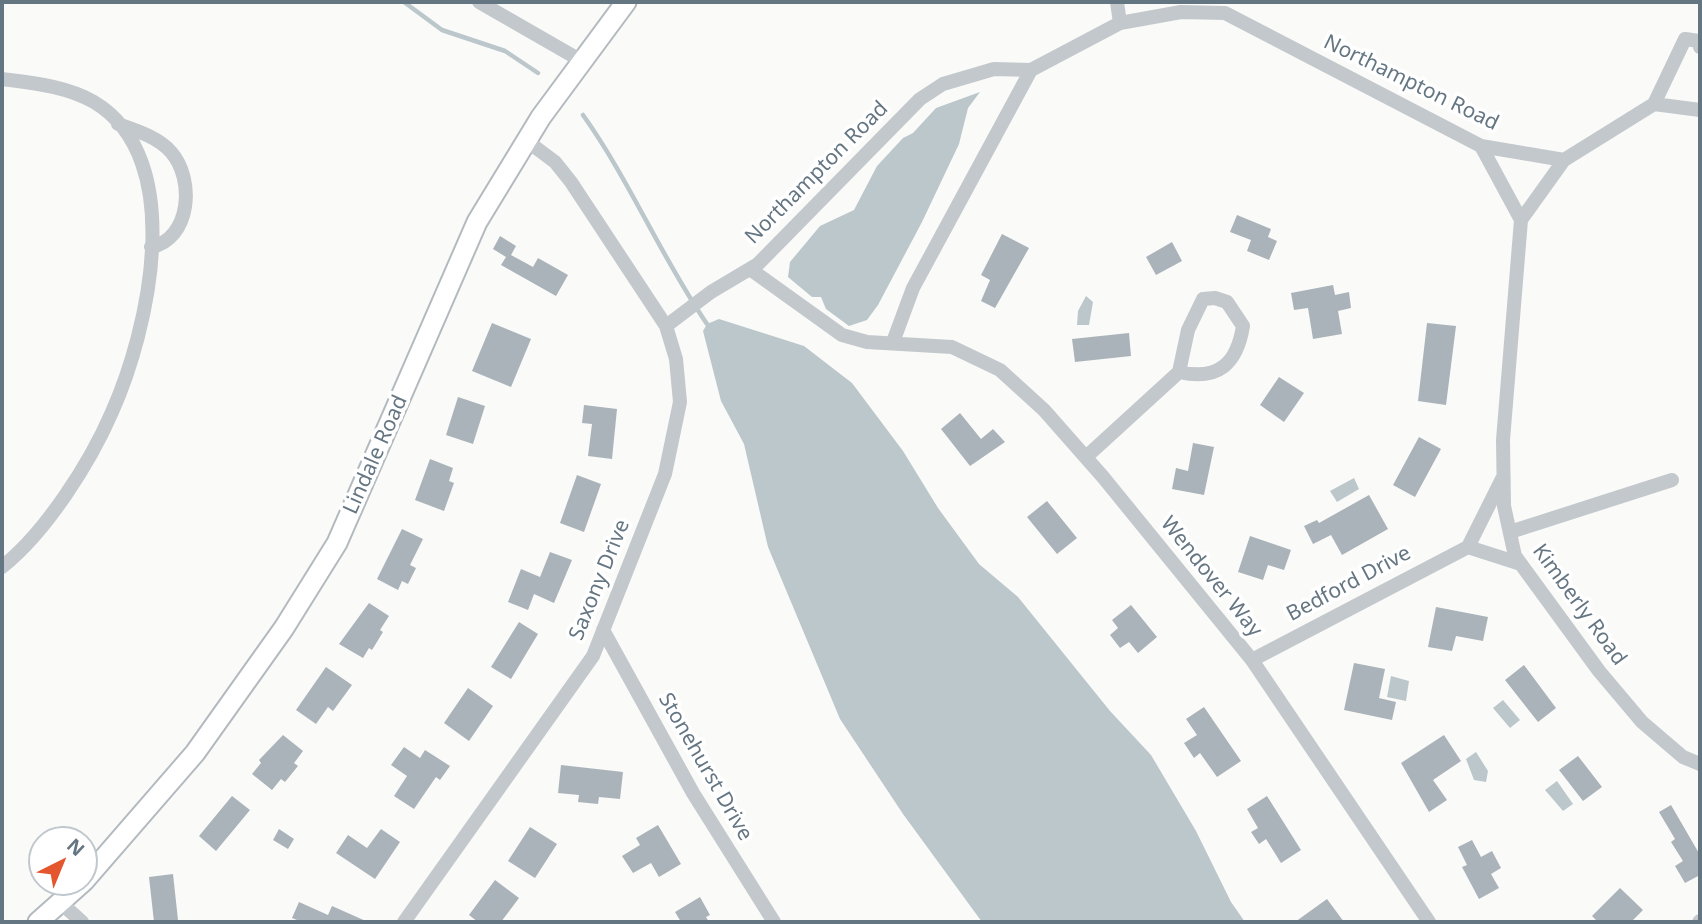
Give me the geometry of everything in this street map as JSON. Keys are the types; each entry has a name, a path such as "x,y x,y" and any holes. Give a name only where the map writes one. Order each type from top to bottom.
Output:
{"street":[{"path":"478,2 580,61"},
{"name":"Lindale Road","path":"98,864 195,753 284,628 337,543 477,222 580,61 626,2"},
{"path":"1117,2 1120,23"},
{"name":"Northampton Road","path":"1207,2 1481,146 1564,160"},
{"name":"Northampton Road","path":"666,326 711,292 750,270 920,99 943,84 994,69 1031,70 1120,23 1181,12 1225,13"},
{"path":"1481,146 1521,220 1564,160 1654,104 1685,39 1699,41 1700,47"},
{"path":"893,342 913,288 1031,70"},
{"path":"2,79 56,87 95,103 133,142 146,170 153,214 150,278 137,343 112,413 58,508 2,567"},
{"path":"1654,104 1700,110"},
{"path":"117,124 142,132 171,152 187,184 185,210 172,234 164,244 151,247"},
{"path":"527,141 555,162 571,181 666,326"},
{"name":"Kimberly Road","path":"1521,220 1503,440 1504,506 1515,556 1599,671 1642,722 1683,757 1700,764"},
{"name":"Northampton Road","path":"750,270 842,335 867,342 893,342"},
{"path":"1086,457 1179,372 1188,330 1203,299 1227,302 1243,327 1240,348 1233,360 1196,376 1179,372"},
{"name":"Saxony Drive","path":"404,922 593,656 665,474 680,402 676,359 666,326"},
{"name":"Wendover Way","path":"893,342 952,347 1000,370 1044,410 1086,457 1252,660 1429,922"},
{"path":"1504,475 1468,547 1521,564"},
{"path":"1510,532 1672,480"},
{"name":"Bedford Drive","path":"1252,660 1468,547"},
{"name":"Stonehurst Drive","path":"603,630 693,793 775,922"},
{"name":"Lindale Road","path":"38,922 68,896"},
{"path":"61,903 82,922"}],"shaded area":[{"path":"980,92 968,108 959,144 878,305 867,320 849,326 826,309 821,297 812,297 788,277 790,262 820,226 854,210 877,166 936,108"},
{"path":"1086,296 1093,302 1089,325 1077,325 1078,311"},
{"path":"719,319 804,346 852,383 903,451 938,508 979,564 1018,597 1110,711 1151,755 1196,831 1231,902 1245,922 982,922 903,814 840,719 768,547 744,444 721,401 703,331 707,324"},
{"path":"1354,478 1359,489 1337,502 1330,491"},
{"path":"1391,676 1409,681 1406,701 1387,697"},
{"path":"1503,700 1520,720 1510,728 1493,708"},
{"path":"1476,752 1488,771 1486,782 1474,780 1466,759"},
{"path":"1557,781 1573,804 1563,811 1545,790"}],"building":[{"path":"1237,215 1271,229 1268,237 1277,241 1269,260 1247,251 1251,240 1230,232"},
{"path":"1002,234 1029,248 995,308 981,301 990,280 981,275"},
{"path":"500,236 516,246 511,255 533,267 538,258 568,275 556,296 501,265 506,257 493,249"},
{"path":"1172,242 1182,261 1156,275 1146,257"},
{"path":"1333,285 1335,295 1349,292 1351,308 1338,311 1342,334 1313,339 1308,308 1294,310 1291,293"},
{"path":"492,323 531,339 511,387 472,371"},
{"path":"1427,323 1456,326 1446,405 1418,401"},
{"path":"1129,333 1131,356 1075,362 1072,339"},
{"path":"1279,377 1304,393 1284,422 1260,405"},
{"path":"458,397 485,406 473,444 446,435"},
{"path":"584,405 617,409 612,459 588,456 592,424 582,423"},
{"path":"960,413 981,439 993,429 1005,442 970,466 941,429"},
{"path":"1419,437 1441,449 1415,497 1393,485"},
{"path":"1193,443 1214,447 1204,495 1172,489 1176,468 1188,471"},
{"path":"430,459 453,468 449,481 454,483 444,511 415,500"},
{"path":"577,475 601,484 584,532 560,523"},
{"path":"1369,495 1388,529 1342,555 1331,535 1313,544 1304,526 1317,520 1319,523"},
{"path":"1047,501 1077,538 1057,554 1027,517"},
{"path":"402,529 423,539 410,565 416,568 408,584 402,581 398,590 377,579"},
{"path":"1250,536 1291,550 1284,570 1268,565 1263,580 1238,572"},
{"path":"550,552 572,560 554,603 534,594 528,610 508,602 521,569 540,577"},
{"path":"369,603 389,616 372,650 369,648 363,658 339,644"},
{"path":"1131,605 1157,637 1138,653 1129,642 1120,648 1110,635 1118,628 1112,620"},
{"path":"1436,607 1488,617 1483,641 1456,636 1452,651 1428,647"},
{"path":"519,622 538,634 511,679 491,667"},
{"path":"1354,663 1385,669 1379,698 1396,702 1392,720 1344,710"},
{"path":"1524,665 1556,708 1538,722 1505,680"},
{"path":"326,667 352,685 333,711 328,707 316,724 296,710"},
{"path":"468,688 493,706 469,741 444,723"},
{"path":"1204,707 1241,761 1217,777 1200,753 1194,758 1184,743 1197,735 1186,719"},
{"path":"283,735 303,751 294,763 298,766 285,782 281,779 272,790 252,774 261,763 259,760"},
{"path":"1444,735 1461,761 1433,780 1447,800 1429,812 1401,763"},
{"path":"404,747 420,758 425,750 450,766 440,780 436,777 414,809 394,796 407,776 391,765"},
{"path":"1578,756 1602,787 1583,801 1559,770"},
{"path":"561,765 623,772 620,799 599,797 598,804 578,802 579,795 558,793"},
{"path":"232,796 250,810 216,851 199,836"},
{"path":"1267,796 1301,850 1281,863 1266,839 1259,844 1251,832 1258,828 1247,809"},
{"path":"1671,805 1700,855 1700,875 1685,883 1675,866 1683,861 1671,842 1675,839 1659,812"},
{"path":"658,825 681,864 659,877 651,863 633,873 622,856 640,845 636,838"},
{"path":"530,827 557,844 535,878 508,861"},
{"path":"279,829 294,839 288,849 273,840"},
{"path":"381,829 400,842 375,879 336,853 348,835 367,848"},
{"path":"1472,840 1481,857 1492,851 1501,868 1491,874 1499,888 1479,899 1462,867 1467,865 1458,847"},
{"path":"173,874 178,920 154,922 149,877"},
{"path":"495,880 519,898 501,922 478,922 469,915"},
{"path":"1620,888 1643,910 1631,922 1598,922 1592,916"},
{"path":"700,897 710,915 706,917 709,922 681,922 675,912"},
{"path":"1327,899 1344,922 1295,922"},
{"path":"299,902 328,915 332,906 368,922 302,922 292,918"}],"waterway":[{"path":"404,2 442,30 505,51 538,73"},
{"path":"583,115 616,166 707,324"}]}
